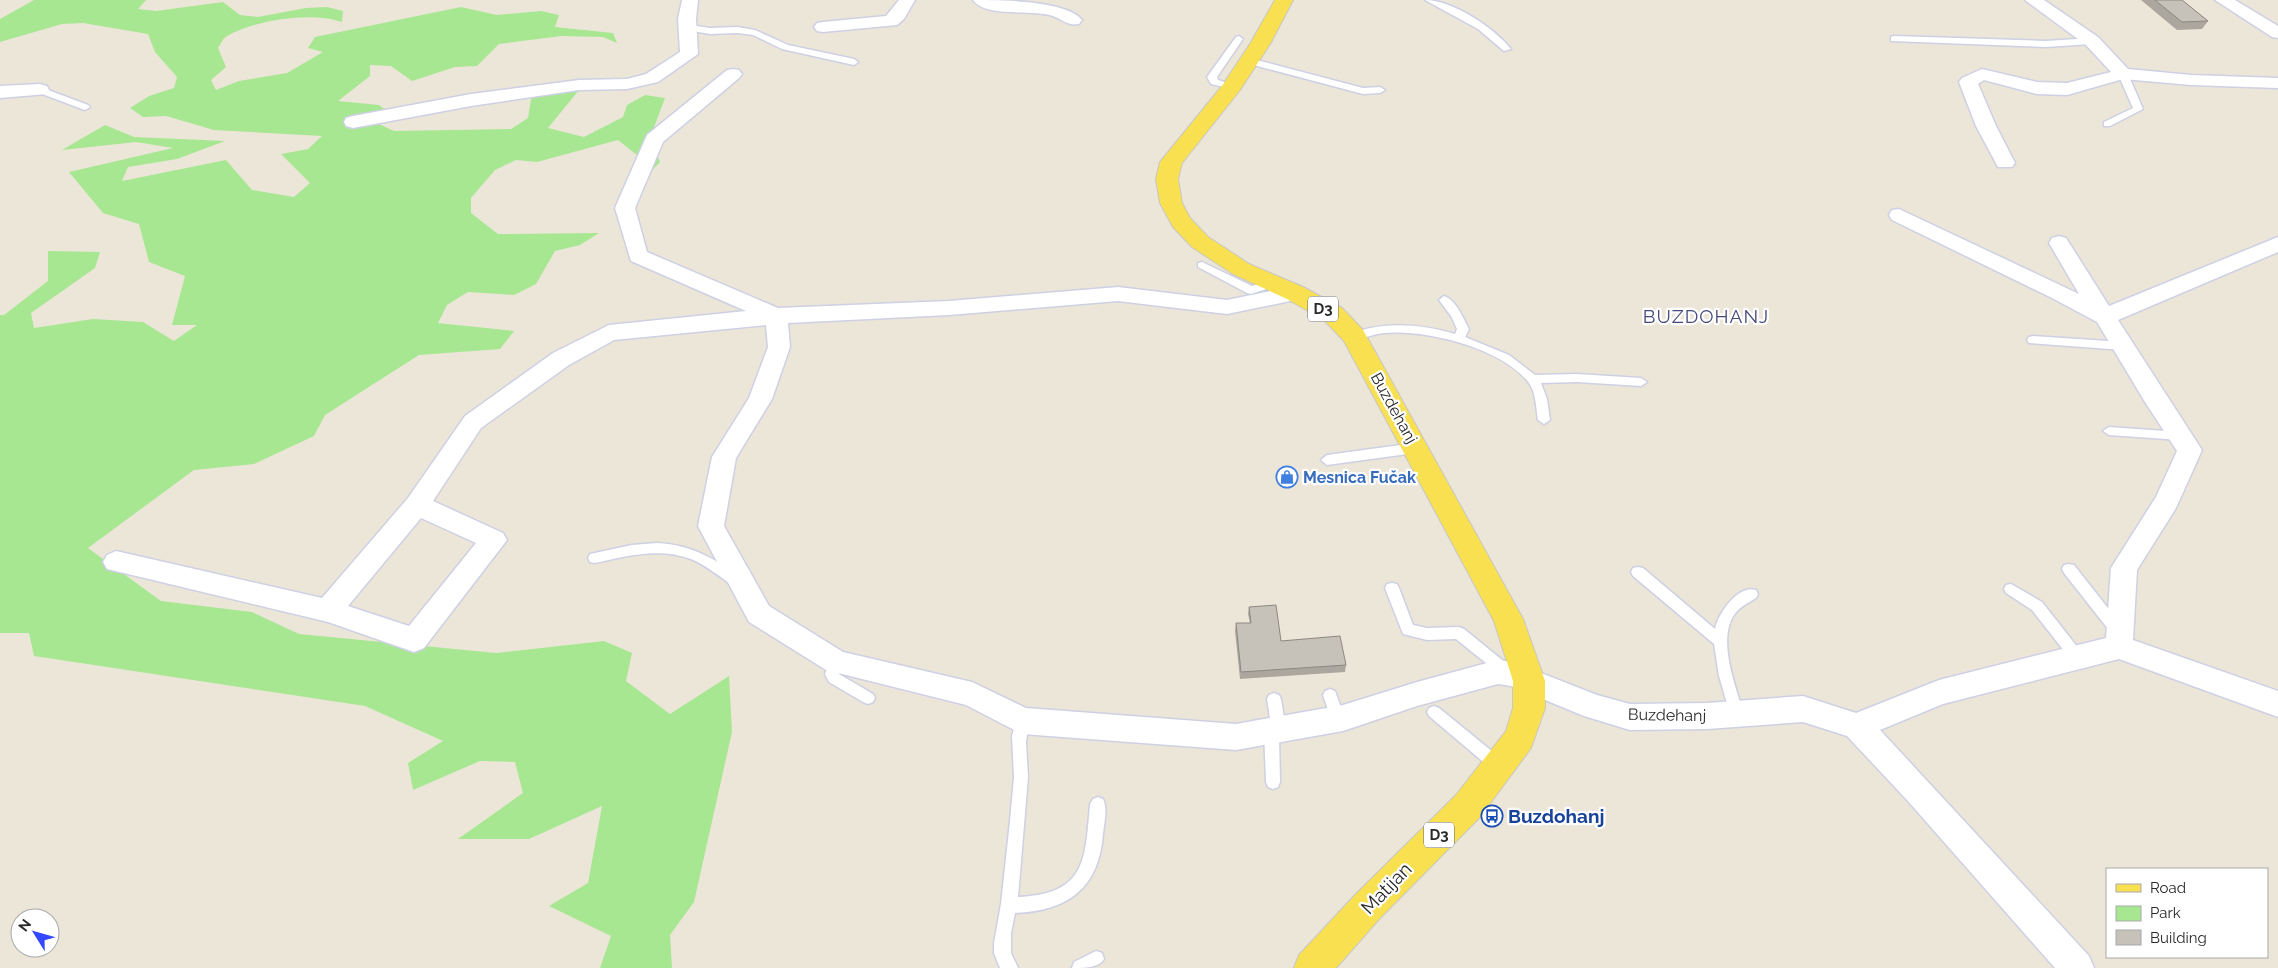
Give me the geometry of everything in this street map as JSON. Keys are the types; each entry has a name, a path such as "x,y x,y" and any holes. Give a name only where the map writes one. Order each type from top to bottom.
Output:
{"main road":[{"name":"Buzdehanj","path":"1284,0 1249,61 1232,86 1172,162 1167,179 1171,203 1181,222 1200,242 1241,269 1295,293 1333,314 1354,336 1508,619 1519,678"},
{"name":"Matijan","path":"1312,968 1368,906 1468,806 1520,738 1528,708 1519,678"}],"street":[{"path":"353,122 471,100 579,85 627,84 652,78 689,54 687,19 690,0"},
{"path":"823,27 891,21 907,0"},
{"path":"981,0 988,4 1057,12 1073,20"},
{"path":"2033,0 2092,41 2123,74"},
{"path":"2223,0 2278,34"},
{"path":"733,74 654,139 626,208 638,256 776,316"},
{"path":"2005,163 1986,126 1968,82 1982,74 2037,88 2067,89 2123,74 2208,81 2278,83"},
{"path":"0,92 40,90"},
{"path":"1899,215 2060,293 2104,317"},
{"path":"2058,243 2190,450 2167,501 2124,568 2119,640"},
{"path":"2104,317 2278,244"},
{"path":"328,612 417,505 473,422 561,359 610,333 776,316 949,308 1118,294 1227,308 1295,293"},
{"path":"776,316 779,348 760,399 724,457 711,526 759,614 836,662 972,694 1022,721 1236,738 1338,719 1417,694 1498,672 1519,678"},
{"path":"116,562 328,612 414,640 494,540 417,505"},
{"path":"2077,968 1918,790 1857,726 1939,692 2077,658 2119,640 2278,704"},
{"name":"Buzdehanj","path":"1519,678 1594,707 1630,717 1737,714 1803,709 1857,726"}],"lane":[{"path":"1430,0 1477,25 1497,38 1508,49"},
{"path":"689,28 710,31 737,30 755,33 785,47 854,62"},
{"path":"1232,86 1214,82 1212,77 1239,39"},
{"path":"1894,39 2046,44 2092,41"},
{"path":"1249,61 1363,91 1380,90"},
{"path":"2107,124 2138,109 2123,74"},
{"path":"40,90 85,107"},
{"path":"1202,265 1251,290 1272,283"},
{"path":"1444,300 1456,314 1463,329 1458,339"},
{"path":"1354,336 1388,329 1458,339 1502,355 1532,379 1538,389 1544,420"},
{"path":"2033,340 2123,346"},
{"path":"1532,379 1577,378 1641,382"},
{"path":"2109,431 2180,436"},
{"path":"1327,460 1415,448"},
{"path":"595,558 635,548 668,549 695,555 744,586"},
{"path":"2068,569 2119,640"},
{"path":"1638,572 1721,642"},
{"path":"1392,588 1408,630 1427,634 1459,633 1519,678"},
{"path":"2011,589 2037,606 2077,658"},
{"path":"1737,714 1720,653 1722,629 1729,611 1751,594"},
{"path":"836,662 832,674 834,678 868,698"},
{"path":"1330,695 1338,719"},
{"path":"1273,782 1274,699"},
{"path":"1434,712 1499,766"},
{"path":"1010,968 1004,962 1002,946 1010,905 1021,775 1017,735 1022,721"},
{"path":"1010,905 1032,905 1044,902 1070,891 1085,876 1092,858 1098,804"},
{"path":"1080,968 1096,959"}],"green space":[{"path":"34,0 146,0 138,9 156,11 223,2 240,15 258,17 306,8 327,7 343,11 342,22 315,17 300,17 268,22 239,30 227,36 218,48 226,67 211,80 216,90 239,81 287,73 323,52 308,48 315,37 461,7 497,15 541,11 559,15 555,27 613,33 617,43 603,37 562,36 499,44 477,66 455,67 412,81 391,66 370,65 370,76 338,101 379,105 391,114 366,118 394,131 511,129 528,118 532,94 579,90 548,128 584,137 623,117 627,105 645,95 665,98 650,138 660,162 636,187 642,159 618,140 537,162 516,160 495,170 471,198 471,213 498,234 599,233 580,245 555,251 536,284 514,295 468,292 447,305 438,323 514,331 500,349 419,355 325,415 314,436 254,464 194,470 88,548 161,601 252,612 299,634 496,653 604,641 632,653 626,681 670,714 729,676 732,732 694,902 670,935 672,968 600,968 611,936 549,906 588,883 602,806 529,839 458,839 523,793 515,762 480,761 413,790 408,763 443,741 365,706 34,656 29,633 0,633 0,315 4,315 48,281 48,251 100,252 95,268 31,313 34,328 93,319 143,322 174,341 197,325 172,325 185,276 149,262 139,224 103,213 69,172 173,148 136,142 62,150 105,125 134,137 225,141 177,159 128,167 122,181 226,160 252,190 294,197 310,183 281,154 308,149 322,136 214,130 166,116 143,117 130,108 149,96 174,88 177,77 155,52 148,34 83,23 62,24 0,42 0,19"}],"building":[{"path":"2155,0 2182,0 2208,21 2182,22"},
{"path":"1276,605 1281,641 1340,636 1346,665 1241,672 1236,623 1251,623 1249,607"}],"place":[{"name":"Mesnica Fučak","path":"1287,477"},
{"name":"Buzdohanj","path":"1492,816"}],"district":[{"name":"BUZDOHANJ","path":"1706,316"}]}
